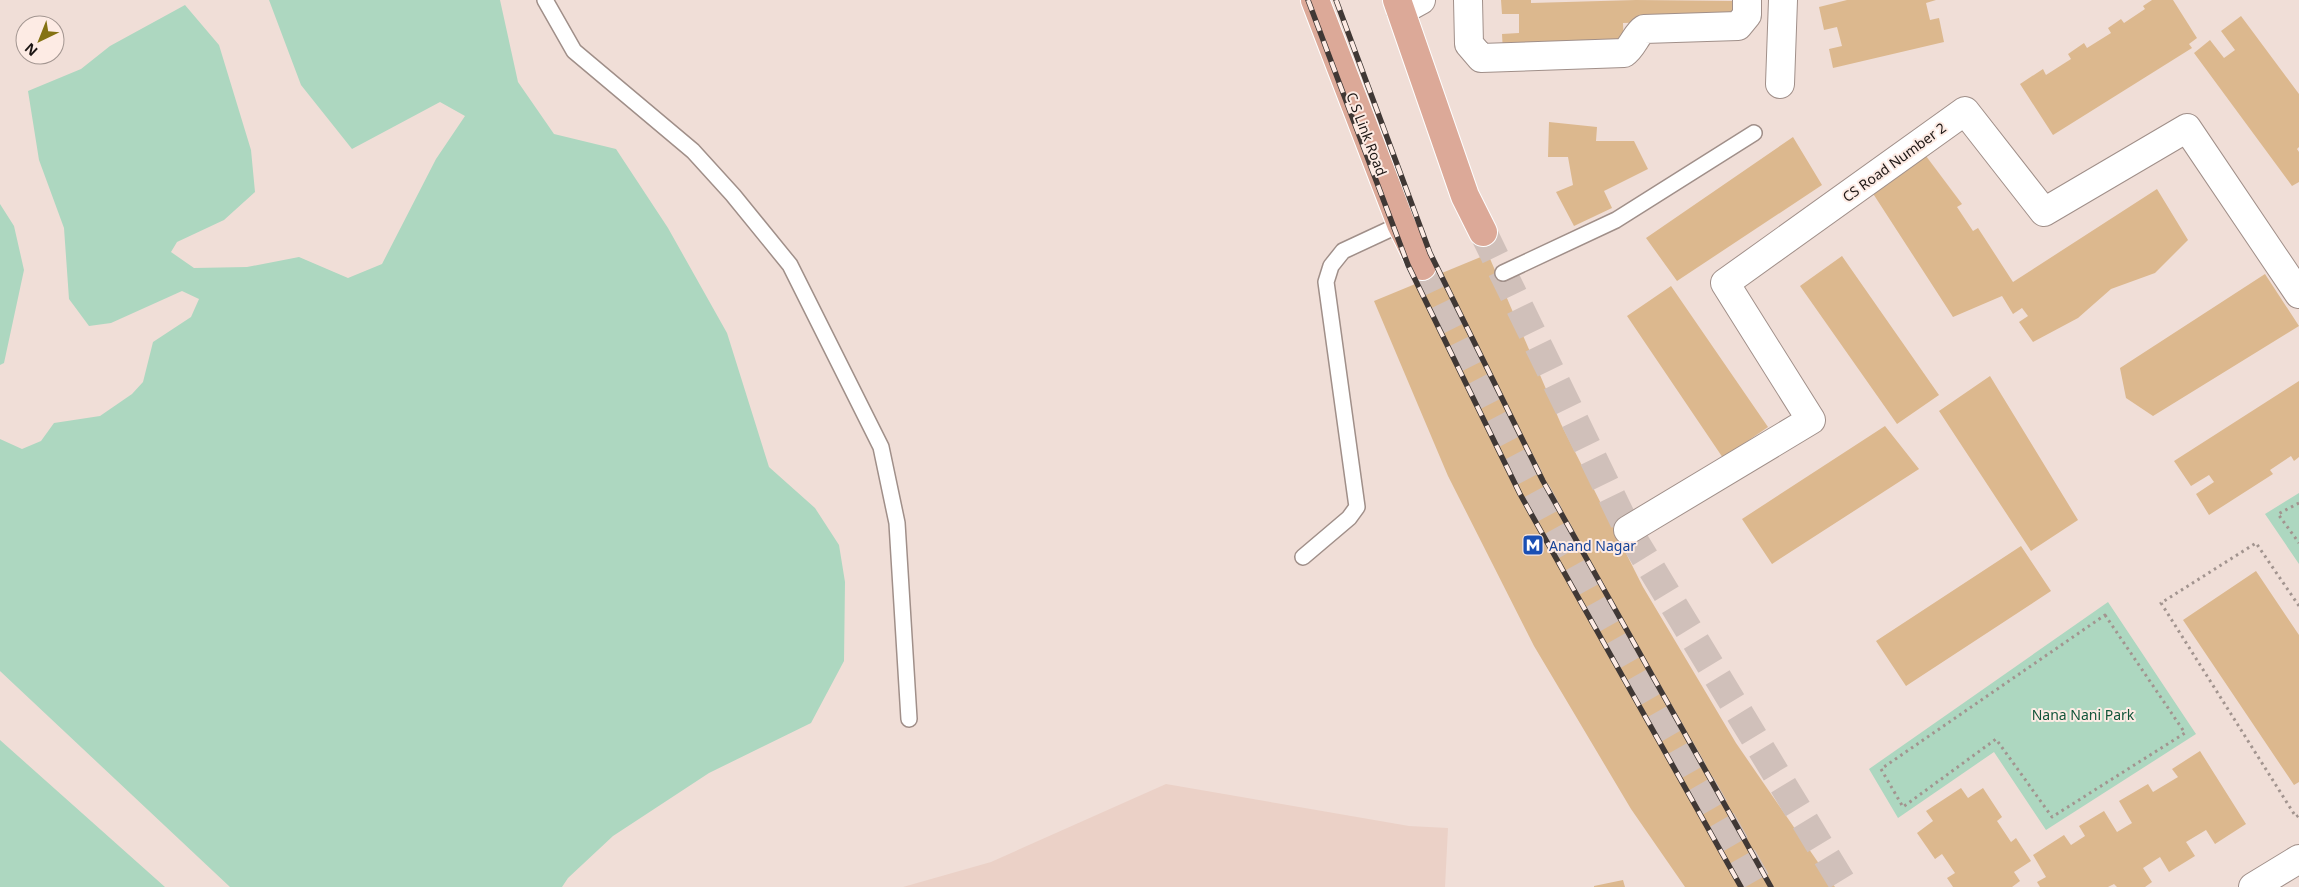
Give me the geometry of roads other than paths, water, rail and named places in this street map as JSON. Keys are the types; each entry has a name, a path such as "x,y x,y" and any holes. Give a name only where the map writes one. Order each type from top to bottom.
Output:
{"main road":[{"name":"C S Link Road","path":"1316,0 1401,224 1422,266"},
{"path":"1407,4 1465,196 1483,232"}],"street":[{"path":"1468,0 1469,44 1481,58 1624,53 1634,44 1640,32 1644,29 1738,26 1747,15 1747,0"},
{"path":"1780,84 1786,1"},
{"name":"CS Road Number 2","path":"1628,530 1811,420 1725,283 1965,111 2044,212 2187,128 2299,294"},
{"path":"2253,887 2299,858"}],"lane":[{"path":"545,0 574,51 642,112 692,152 733,196 784,257 798,282 881,446 897,523 909,719"},
{"path":"1502,273 1616,220 1754,133"},
{"path":"1303,557 1349,518 1357,507 1326,282 1331,266 1343,251 1401,224"}],"tunnel":[{"path":"1483,232 1628,530 1845,887"},
{"path":"1422,266 1542,502 1628,657 1760,887"}],"railway":[{"path":"1308,0 1408,265 1520,494 1741,887"},
{"path":"1336,0 1430,253 1543,481 1771,887"}],"place":[{"name":"Anand Nagar","path":"1533,545"}],"park label":[{"name":"Nana Nani Park","path":"2083,714"}]}
